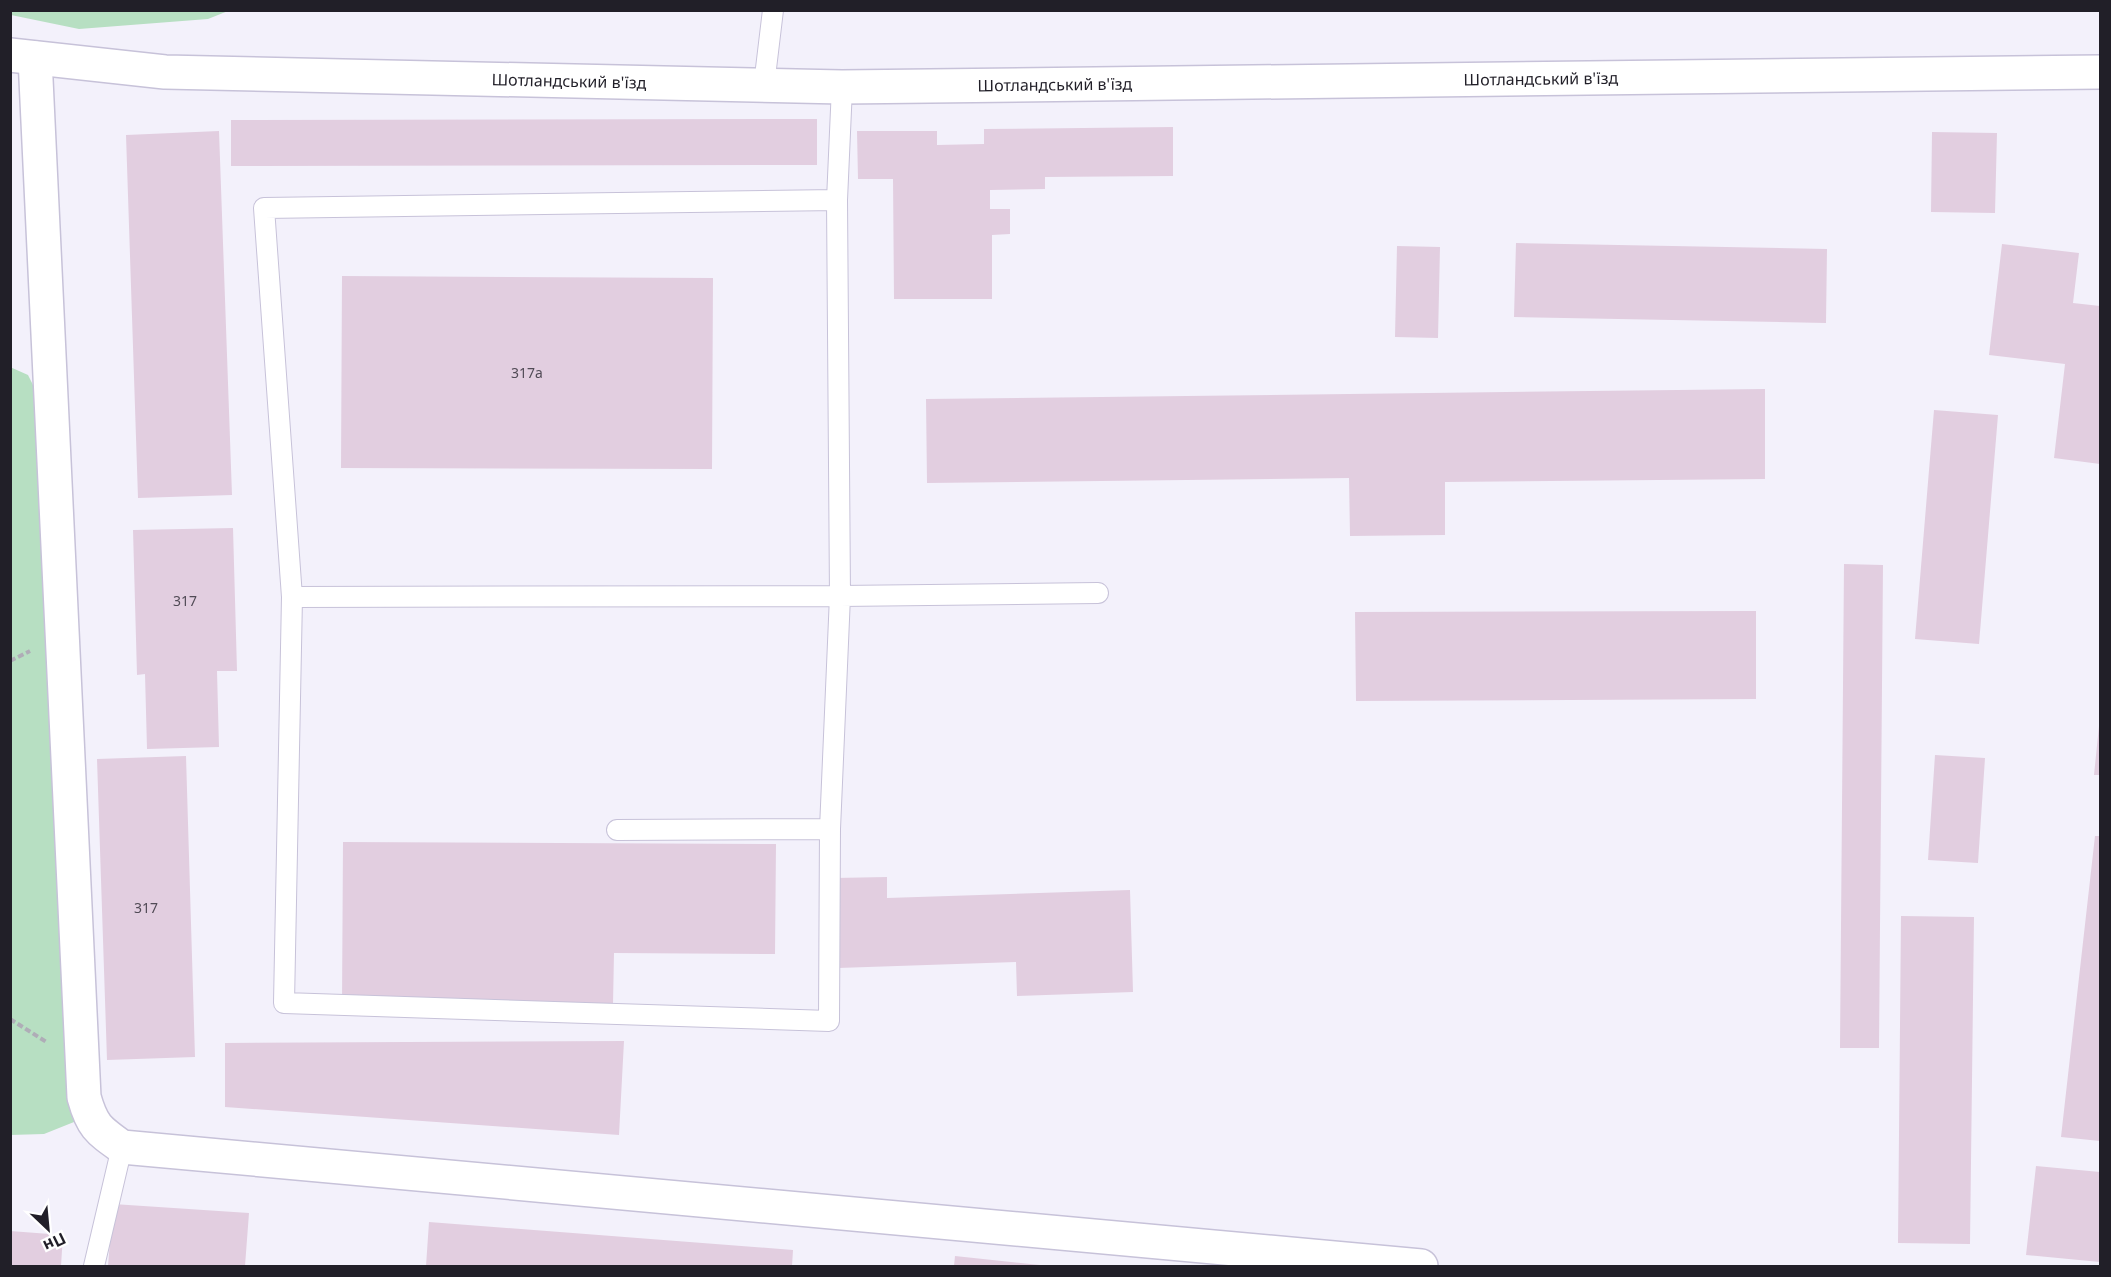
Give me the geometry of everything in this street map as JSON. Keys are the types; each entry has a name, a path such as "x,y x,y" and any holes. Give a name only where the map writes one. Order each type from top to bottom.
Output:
{"street":[{"name":"Шотландський в'їзд","path":"23,56 165,72 842,87 2100,72"},
{"path":"23,56 84,1097 89,1116 100,1132 122,1147 1421,1266"}],"lane":[{"path":"764,86 773,10"},
{"path":"837,200 264,208 292,597 284,1003 829,1021 830,829 840,596 837,200 842,87"},
{"path":"292,597 1098,593"},
{"path":"616,830 830,829"},
{"path":"94,1266 122,1147"}],"green space":[{"path":"11,10 228,11 208,19 79,29 11,15"},
{"path":"10,367 28,375 38,395 89,1116 44,1134 10,1135"}],"building":[{"path":"817,119 817,165 231,166 231,120"},
{"path":"1173,127 1173,176 1045,177 1045,189 990,190 990,209 1010,209 1010,234 992,235 992,299 894,299 893,179 858,179 857,131 937,131 937,145 984,144 984,129"},
{"path":"219,131 232,495 138,498 126,135"},
{"path":"1932,132 1997,133 1995,213 1931,212"},
{"path":"1516,243 1827,249 1826,323 1514,317"},
{"path":"2002,244 2079,253 2073,303 2100,306 2100,464 2054,458 2065,364 1989,355"},
{"path":"1397,246 1440,247 1438,338 1395,337"},
{"path":"342,276 713,278 712,469 341,468"},
{"path":"1765,389 1765,479 1445,482 1445,535 1350,536 1349,478 927,483 926,399"},
{"path":"1934,410 1998,415 1979,644 1915,639"},
{"path":"233,528 237,671 217,671 219,747 147,749 145,674 137,675 133,530"},
{"path":"1844,564 1883,565 1879,1048 1840,1048"},
{"path":"1756,611 1756,699 1356,701 1355,612"},
{"path":"2099,726 2100,775 2094,775"},
{"path":"1935,755 1985,758 1978,863 1928,860"},
{"path":"186,756 195,1057 107,1060 97,759"},
{"path":"2095,836 2100,836 2100,1141 2061,1137"},
{"path":"343,842 776,844 775,954 614,953 613,1004 342,1003"},
{"path":"887,877 887,898 1130,890 1133,992 1017,996 1016,962 838,968 835,878"},
{"path":"1901,916 1974,917 1970,1244 1898,1243"},
{"path":"624,1041 619,1135 225,1107 225,1043"},
{"path":"2036,1166 2100,1172 2100,1262 2026,1255"},
{"path":"113,1204 249,1213 245,1266 108,1266"},
{"path":"429,1222 793,1250 792,1266 426,1266"},
{"path":"10,1231 63,1235 61,1266 10,1266"},
{"path":"955,1256 1040,1265 954,1266"}]}
